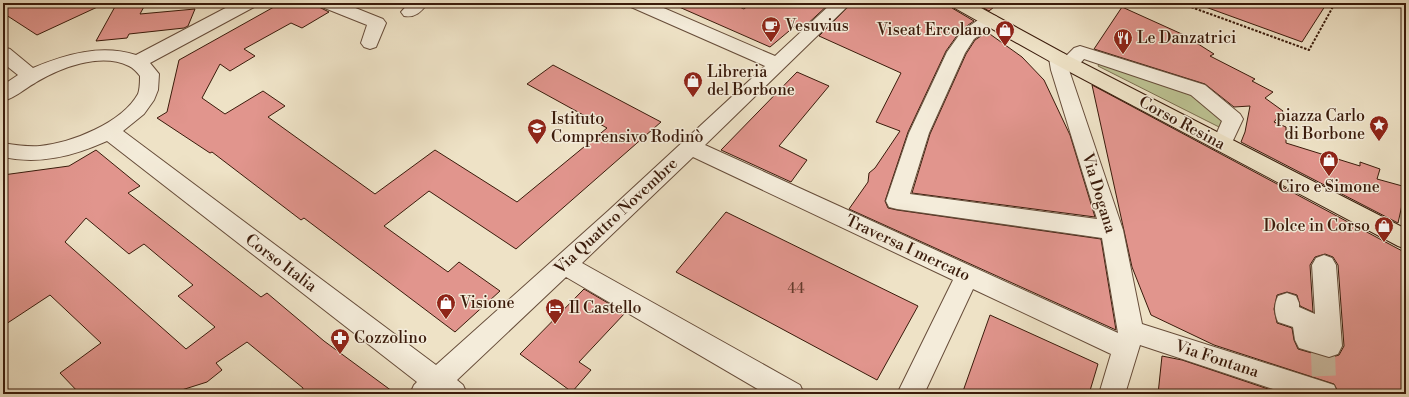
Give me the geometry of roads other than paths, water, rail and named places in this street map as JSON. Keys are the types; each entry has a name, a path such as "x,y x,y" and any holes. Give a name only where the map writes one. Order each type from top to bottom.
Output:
{"main road":[{"name":"Corso Resina","path":"959,3 1063,61 1406,240"}],"street":[{"path":"138,62 248,3"},
{"path":"328,3 378,23 370,43"},
{"path":"637,3 777,64"},
{"name":"Via Quattro Novembre","path":"438,390 565,264 842,3"},
{"path":"990,20 968,35 956,52 919,133 897,201 1112,230"},
{"path":"1063,61 1080,52 1198,90 1233,119 1222,144"},
{"path":"3,53 31,76"},
{"path":"3,95 31,76 50,67 88,57 107,55 133,59 144,66 150,74 148,93 134,112 108,131 74,146 38,154 12,153 3,150"},
{"name":"Via Dogana","path":"1063,61 1060,70 1112,230 1128,340"},
{"name":"Corso Italia","path":"108,131 438,390"},
{"name":"Traversa I mercato","path":"690,147 967,276 1128,340"},
{"path":"565,264 791,394"},
{"path":"1287,303 1287,314 1305,320 1308,340 1323,348 1329,346 1324,265"},
{"path":"910,394 967,276"},
{"path":"1112,394 1128,340"},
{"name":"Via Fontana","path":"1128,340 1325,390"}],"tunnel":[{"path":"1323,352 1324,381"}],"place":[{"name":"Vesuvius","path":"771,43"},
{"name":"Viseat Ercolano","path":"1005,47"},
{"name":"Le Danzatrici","path":"1123,55"},
{"name":"Libreria del Borbone","path":"693,98"},
{"name":"piazza Carlo di Borbone","path":"1379,142"},
{"name":"Istituto Comprensivo Rodinò","path":"537,145"},
{"name":"Ciro e Simone","path":"1329,177"},
{"name":"Dolce in Corso","path":"1384,243"},
{"name":"Visione","path":"446,320"},
{"name":"Il Castello","path":"555,325"},
{"name":"Cozzolino","path":"340,355"}]}
